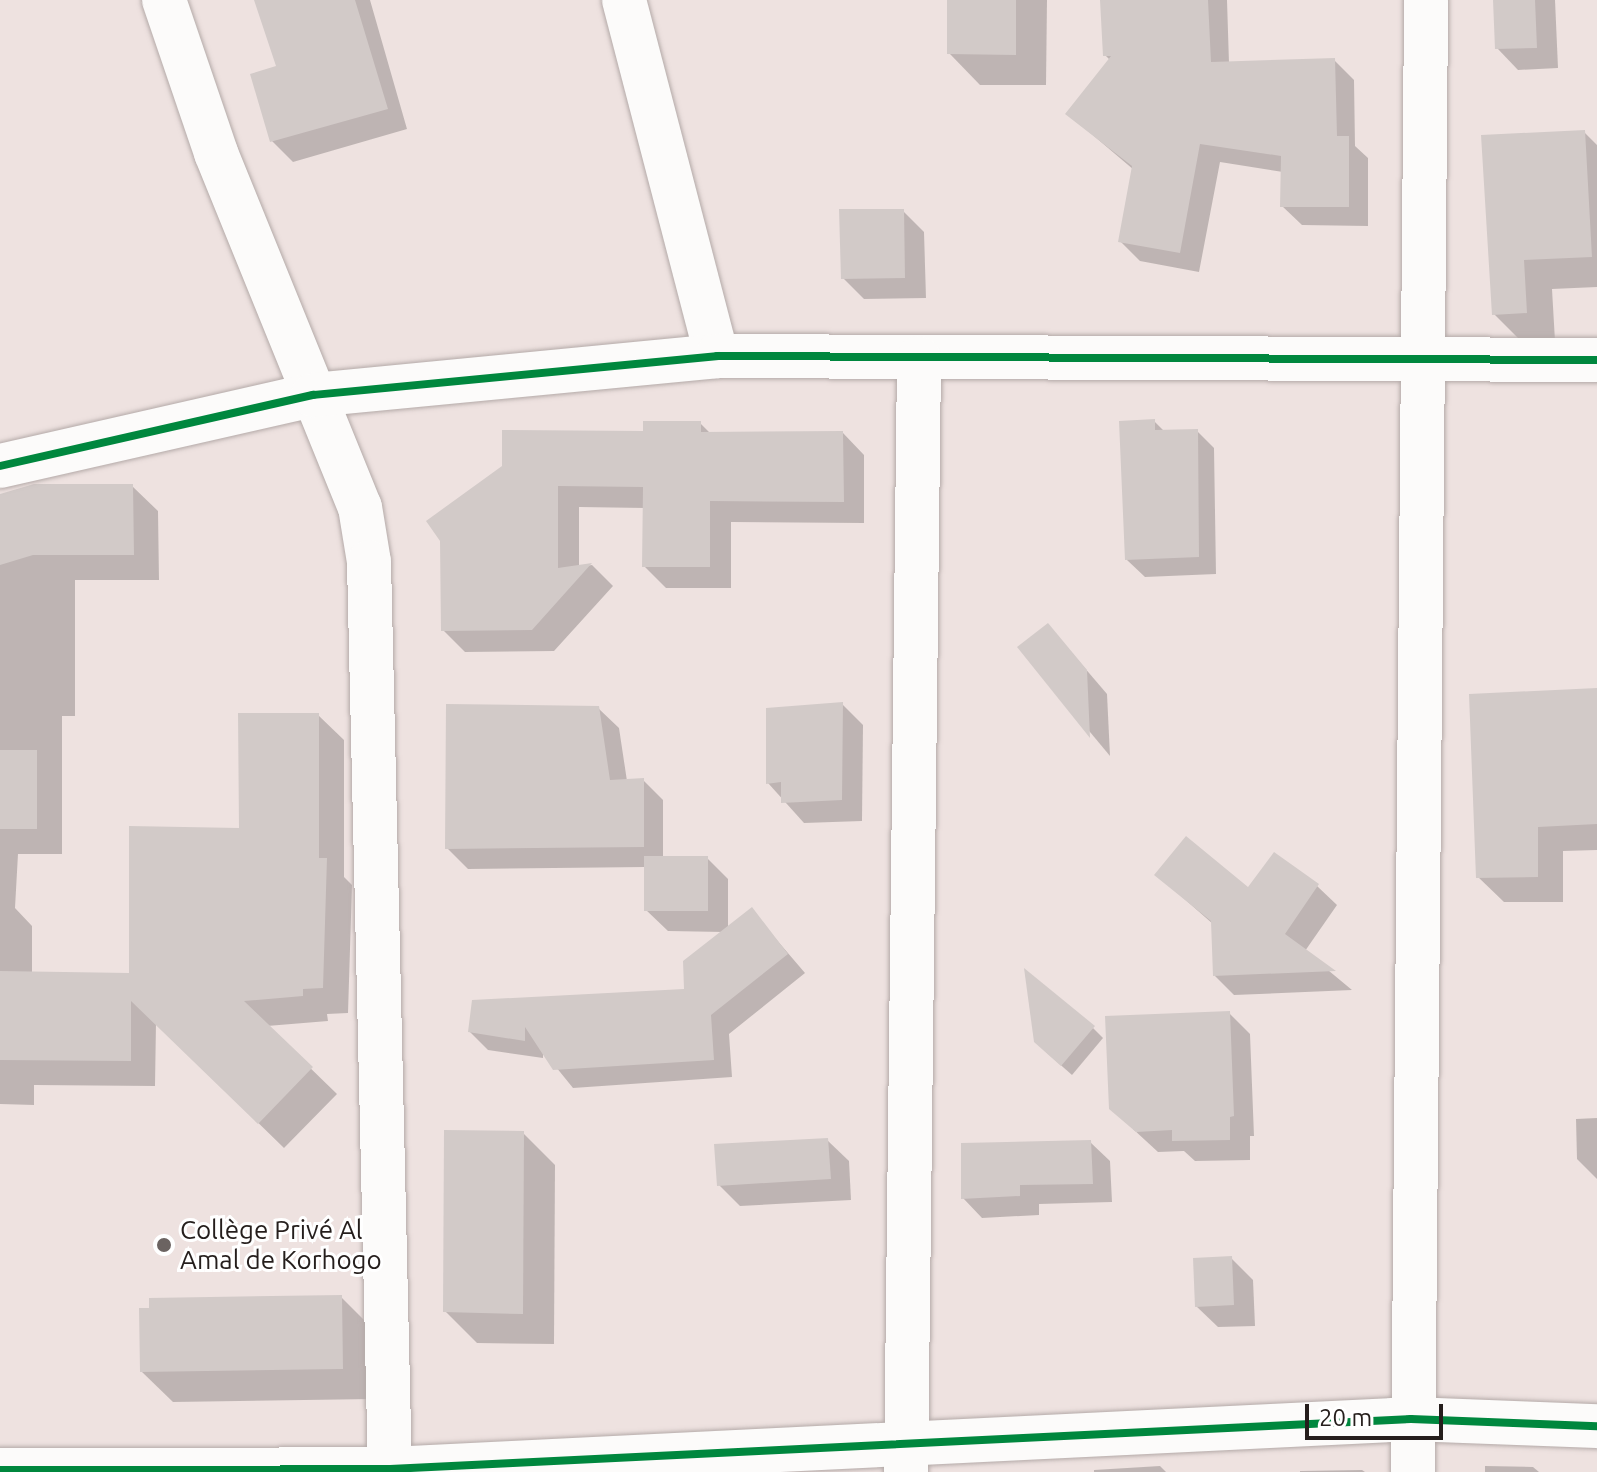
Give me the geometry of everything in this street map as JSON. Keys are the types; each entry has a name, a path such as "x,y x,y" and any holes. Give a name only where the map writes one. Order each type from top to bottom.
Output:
{"street":[{"path":"164,0 216,153 360,507 369,562 390,1470"},
{"path":"624,0 717,356"},
{"path":"1413,1472 1411,1419 1426,0"},
{"path":"0,466 313,395 717,356 1597,360"},
{"path":"906,1459 919,358"},
{"path":"0,1470 390,1470 906,1459 1411,1419 1597,1426"}],"building":[{"path":"254,0 355,0 388,109 270,142 250,74 276,66"},
{"path":"947,0 1016,0 1016,55 947,54"},
{"path":"1100,0 1208,0 1211,62 1335,58 1337,136 1349,136 1349,207 1280,207 1281,156 1200,144 1180,253 1118,242 1132,166 1065,114 1111,56 1103,56"},
{"path":"1493,0 1535,0 1537,48 1495,49"},
{"path":"1585,130 1592,257 1524,260 1527,313 1492,315 1481,135"},
{"path":"839,209 904,209 905,278 841,279"},
{"path":"1155,419 1155,430 1198,429 1199,557 1125,560 1119,421"},
{"path":"643,421 701,421 701,432 843,431 844,502 710,501 710,567 642,567 643,487 558,486 558,568 592,563 532,630 441,631 440,541 426,521 502,466 502,430 643,431"},
{"path":"34,484 133,484 134,555 33,555 0,565 0,494"},
{"path":"1048,623 1087,670 1090,738 1017,647"},
{"path":"1597,688 1597,824 1538,827 1538,877 1476,878 1469,694"},
{"path":"843,702 842,800 781,803 781,782 766,784 766,708"},
{"path":"446,704 599,706 610,780 644,778 644,847 445,849"},
{"path":"238,713 319,713 319,858 327,858 323,988 303,989 303,996 244,1001 313,1067 258,1124 131,1001 131,1061 0,1060 0,971 129,973 129,826 239,828"},
{"path":"0,750 37,750 37,829 0,829"},
{"path":"1186,836 1248,887 1274,852 1319,884 1285,934 1336,971 1213,976 1211,921 1154,875"},
{"path":"644,856 708,856 708,911 644,911"},
{"path":"752,907 788,954 711,1015 714,1060 553,1070 525,1027 525,1041 468,1032 472,1000 684,989 683,961"},
{"path":"1024,968 1095,1026 1061,1066 1034,1042"},
{"path":"1230,1011 1234,1116 1230,1117 1230,1140 1172,1141 1172,1130 1136,1132 1109,1109 1105,1016"},
{"path":"444,1130 524,1131 523,1314 443,1312"},
{"path":"828,1138 831,1179 717,1186 714,1144"},
{"path":"1091,1140 1093,1184 1020,1185 1020,1196 961,1199 961,1143"},
{"path":"1232,1256 1234,1305 1195,1307 1193,1258"},
{"path":"342,1295 343,1369 140,1372 139,1308 149,1308 149,1298"}],"cycle path":[{"path":"0,466 313,395 717,356 1597,360"},
{"path":"0,1470 390,1469 1411,1419 1597,1426"}],"place":[{"name":"Collège Privé Al Amal de Korhogo","path":"164,1245"}]}
